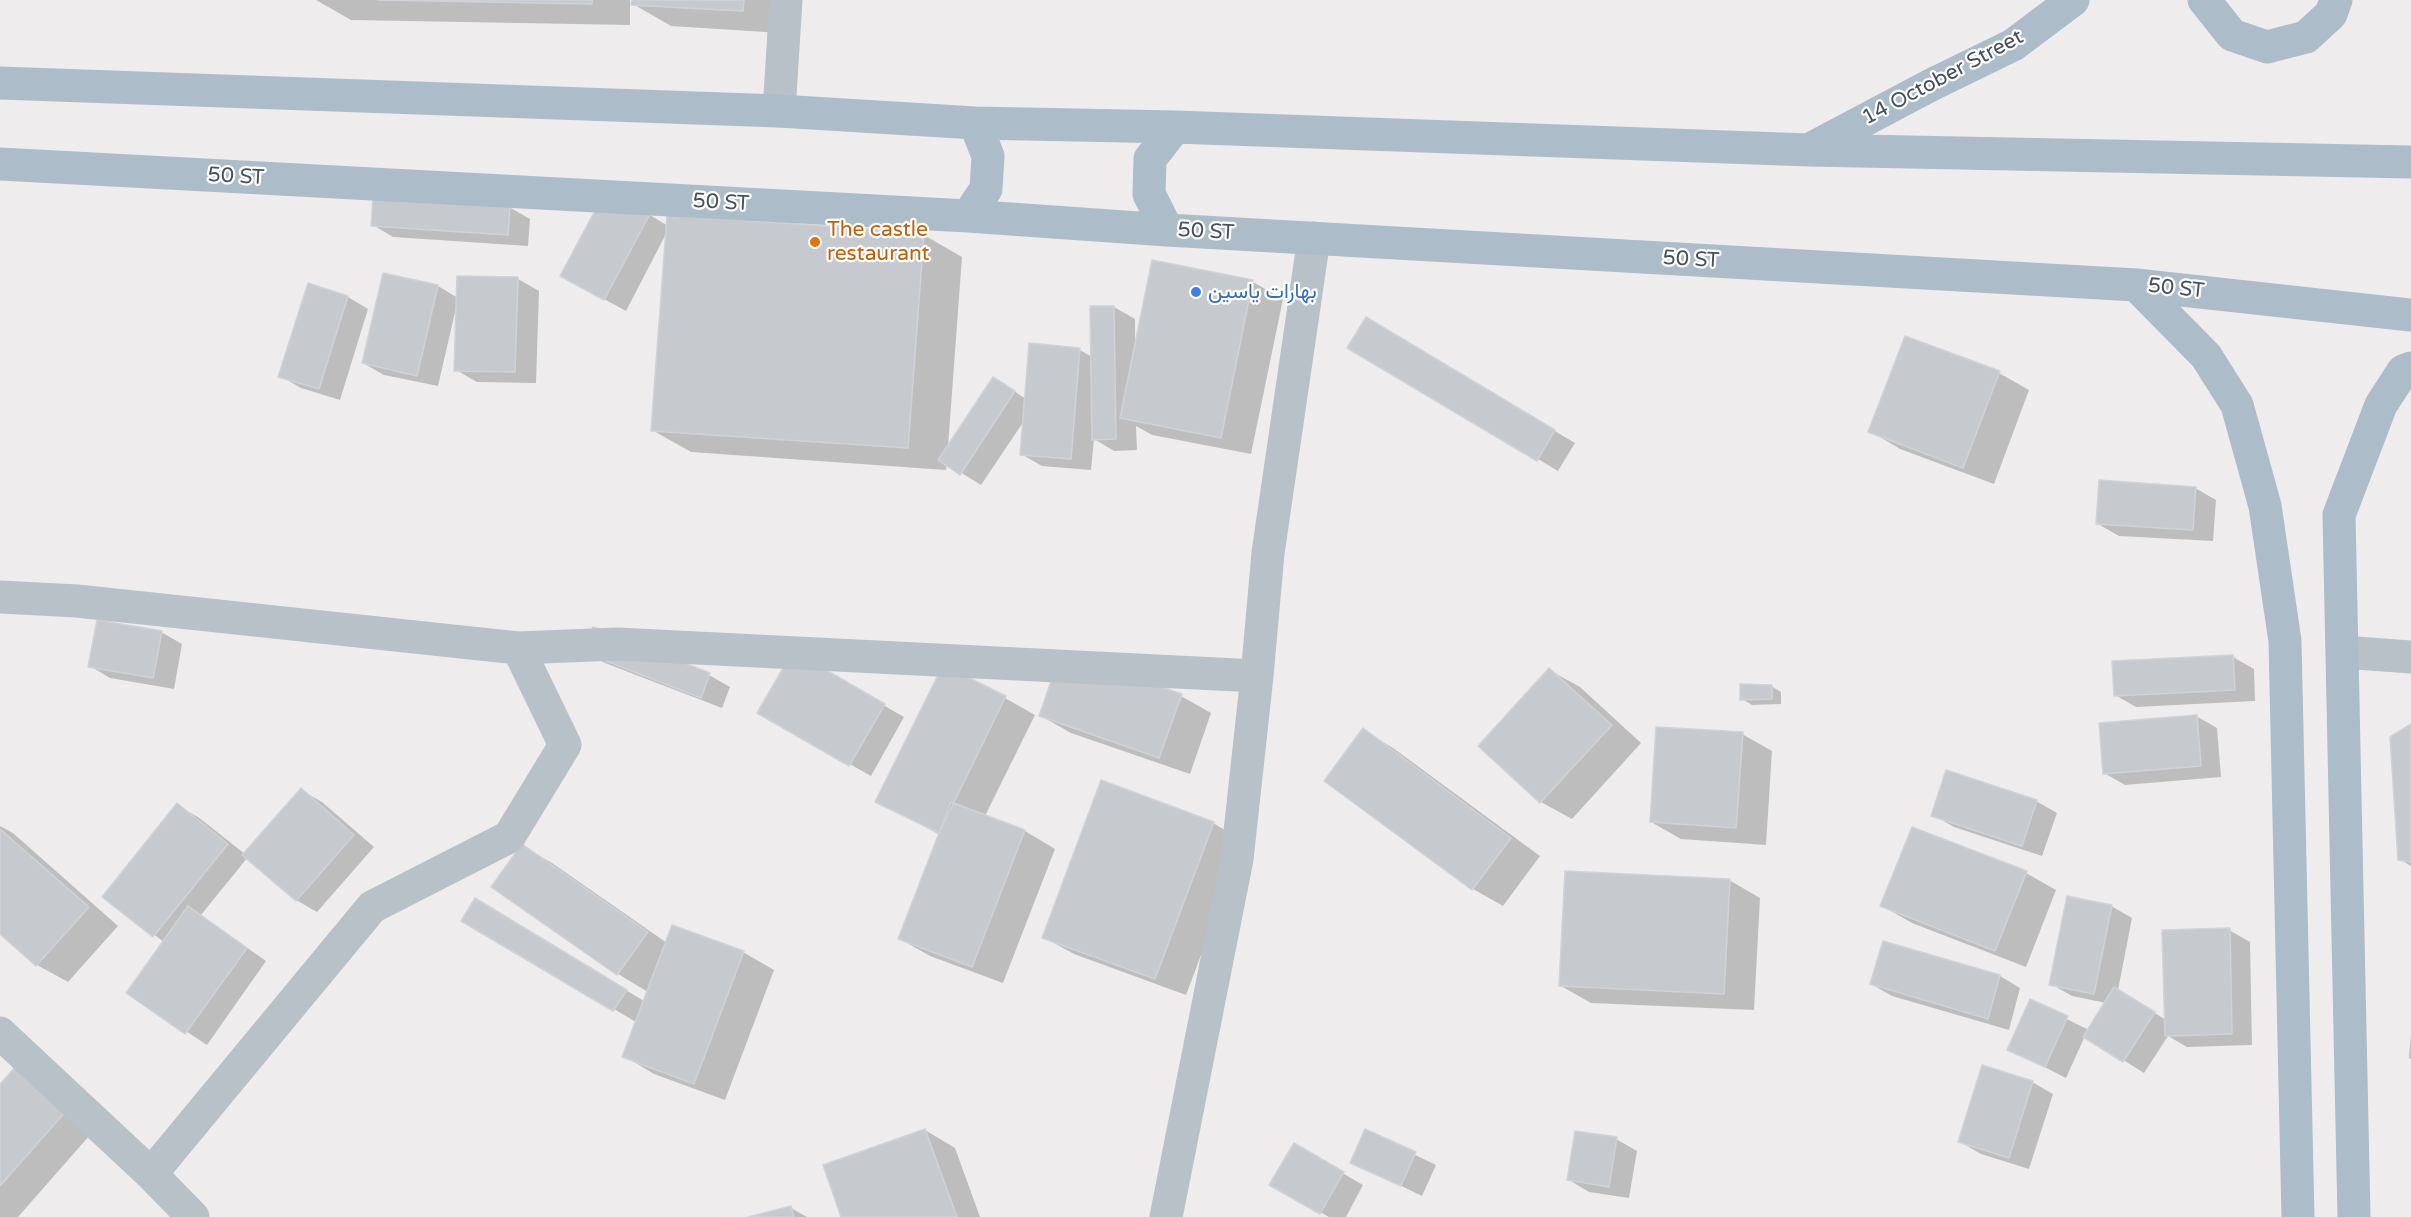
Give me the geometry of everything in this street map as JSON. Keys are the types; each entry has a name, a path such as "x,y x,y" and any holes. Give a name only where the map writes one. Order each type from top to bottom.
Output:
{"main road":[{"name":"14 October Street","path":"1809,150 1931,85 2013,45 2073,0"},
{"path":"2204,0 2232,35 2267,47 2306,38 2331,14 2336,0"},
{"path":"0,83 779,111 975,123 1175,127 1809,150 2411,162"},
{"path":"968,216 987,189 988,156 975,123"},
{"path":"1167,230 1149,194 1150,159 1175,127"},
{"name":"50 ST","path":"0,164 968,216 1167,230 2136,285 2411,315"},
{"path":"2136,285 2206,356 2236,405 2265,506 2285,642 2298,1217"},
{"path":"2354,1217 2339,515 2381,405 2403,371 2411,368"}],"street":[{"path":"779,111 786,0"},
{"path":"1166,1217 1237,859 1268,553 1314,238"},
{"path":"0,597 77,601 518,648 617,644 1257,676"},
{"path":"151,1174 372,907 509,837 565,745 518,648"},
{"path":"2343,652 2411,657"},
{"path":"0,1033 151,1174 193,1217"}],"building":[{"path":"378,0 592,0 592,4"},
{"path":"632,0 744,0 743,11 631,5"},
{"path":"606,190 650,214 604,300 560,276"},
{"path":"373,197 510,206 508,235 371,226"},
{"path":"667,215 924,233 908,448 651,431"},
{"path":"1152,260 1253,280 1221,438 1120,418"},
{"path":"383,273 438,285 417,376 362,363"},
{"path":"457,276 518,277 515,372 454,371"},
{"path":"308,283 348,296 319,389 278,377"},
{"path":"1090,306 1114,306 1116,439 1092,440"},
{"path":"1366,317 1555,430 1537,461 1347,348"},
{"path":"1905,336 2000,371 1963,468 1868,432"},
{"path":"1029,343 1080,348 1071,459 1020,455"},
{"path":"993,377 1015,391 960,475 938,460"},
{"path":"2099,480 2196,487 2193,530 2096,524"},
{"path":"97,620 162,631 153,678 88,667"},
{"path":"593,627 710,673 701,698 583,652"},
{"path":"793,651 885,704 849,766 757,713"},
{"path":"1061,653 1182,694 1159,758 1039,716"},
{"path":"2233,655 2235,690 2114,696 2112,661"},
{"path":"943,665 1006,696 939,833 875,802"},
{"path":"1549,668 1612,725 1540,803 1478,746"},
{"path":"1740,684 1772,685 1772,699 1740,700"},
{"path":"2197,715 2201,766 2103,774 2099,723"},
{"path":"2411,724 2411,862 2398,860 2390,737"},
{"path":"1656,727 1743,732 1736,828 1650,822"},
{"path":"1363,728 1511,838 1472,890 1324,781"},
{"path":"1946,770 2037,800 2022,846 1931,816"},
{"path":"1101,780 1214,822 1155,979 1042,938"},
{"path":"301,788 354,835 296,901 242,855"},
{"path":"951,802 1025,830 972,967 898,939"},
{"path":"177,803 228,844 153,937 102,897"},
{"path":"1912,827 2027,871 1995,951 1880,906"},
{"path":"0,829 89,907 36,966 0,934"},
{"path":"522,844 648,932 617,975 491,887"},
{"path":"1565,871 1730,879 1724,994 1559,986"},
{"path":"2067,896 2112,905 2094,994 2049,985"},
{"path":"475,898 627,990 613,1011 461,921"},
{"path":"188,906 247,948 185,1034 126,993"},
{"path":"672,925 744,951 694,1084 622,1057"},
{"path":"2230,928 2232,1034 2165,1036 2162,930"},
{"path":"1883,941 2000,975 1988,1019 1870,984"},
{"path":"2114,987 2155,1012 2123,1062 2083,1037"},
{"path":"2030,999 2068,1016 2045,1067 2007,1050"},
{"path":"17,1065 68,1109 0,1186 0,1084"},
{"path":"1982,1065 2033,1081 2009,1158 1958,1142"},
{"path":"925,1129 957,1217 841,1217 823,1165"},
{"path":"1365,1129 1416,1152 1401,1186 1350,1163"},
{"path":"1575,1131 1617,1137 1609,1187 1567,1180"},
{"path":"1294,1143 1344,1172 1320,1214 1269,1185"},
{"path":"791,1206 794,1217 748,1217"}],"place":[{"name":"The castle restaurant","path":"815,242"},
{"name":"بهارات ياسين","path":"1196,292"}]}
